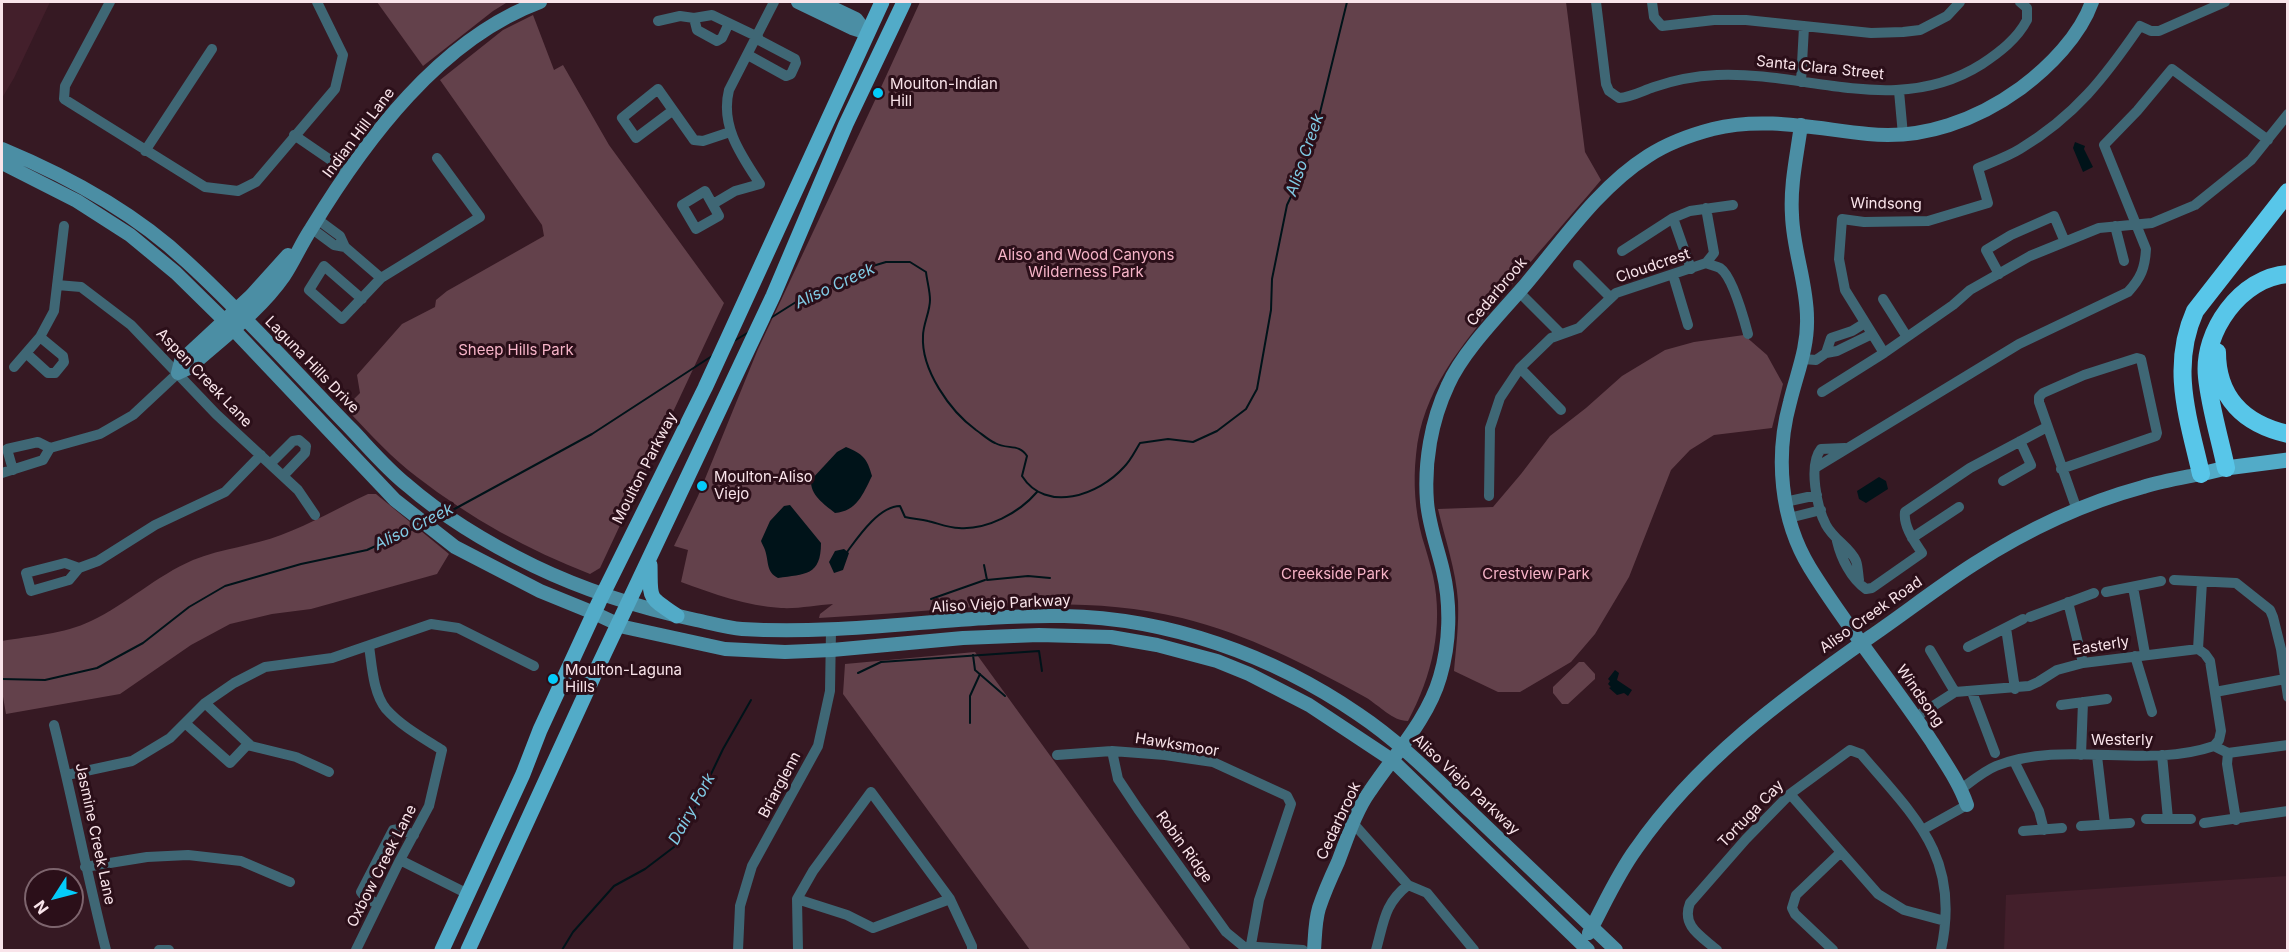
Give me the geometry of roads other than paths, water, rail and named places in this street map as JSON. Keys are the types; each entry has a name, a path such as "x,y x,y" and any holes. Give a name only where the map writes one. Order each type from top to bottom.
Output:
{"highway":[{"path":"2201,474 2182,386 2182,351 2186,331 2195,311 2288,192"},
{"path":"2226,468 2207,377 2210,344 2235,300 2250,286 2279,274 2288,274"},
{"path":"2218,329 2217,364 2226,394 2233,405 2271,430 2288,434"}],"main road":[{"name":"Indian Hill Lane","path":"178,373 189,368 228,325 283,277 311,228 348,172 391,114 435,70 495,22 540,2"},
{"path":"798,2 852,28 868,33 884,24 894,2"},
{"path":"820,2 856,19 868,33 872,43 848,103 846,124"},
{"name":"Moulton Parkway","path":"442,951 594,613 705,388 882,2"},
{"path":"468,951 772,296 846,124 904,2"},
{"name":"Cedarbrook","path":"1314,951 1318,910 1353,824 1367,796 1434,695 1439,679 1448,638 1445,577 1427,503 1428,453 1437,412 1449,382 1482,335 1593,205 1620,177 1647,157 1680,139 1715,129 1749,123 1801,126 1872,135 1903,135 1949,125 1976,115 2006,99 2042,72 2071,38 2092,2"},
{"name":"Windsong","path":"1801,126 1791,205 1794,238 1802,268 1807,310 1803,359 1790,399 1782,438 1781,464 1785,502 1809,567 1916,717 1961,789 1967,805"},
{"name":"Laguna Hills Drive","path":"2,148 89,192 137,223 184,259 241,314 283,360 409,487 476,535 535,567 603,594"},
{"path":"2,163 77,201 130,235 176,273 395,500 451,544 540,591 618,625 725,649 785,652 832,650 963,638 1039,635 1111,637 1157,645 1217,661 1249,674 1309,705 1392,760 1584,949"},
{"name":"Aliso Creek Road","path":"1584,949 1592,927 1636,849 1691,784 1752,724 1800,686 1974,564 2020,537 2077,510 2142,487 2226,468 2288,460"},
{"path":"650,559 651,594 659,604 677,616"},
{"name":"Aliso Viejo Parkway","path":"603,594 677,616 737,629 831,630 1016,617 1068,616 1152,626 1195,636 1237,650 1273,666 1356,712 1401,746 1616,951"}],"street":[{"path":"110,2 65,86 64,99 205,187 238,191 256,182 335,89 343,55 317,2"},
{"path":"713,204 735,191 760,184 735,145 730,132 726,104 729,90 774,2"},
{"name":"Santa Clara Street","path":"1596,2 1609,91 1619,98 1628,98 1654,87 1687,78 1716,75 1748,75 1877,91 1899,91 1936,84 1956,77 1993,56 2011,41 2028,20 2027,8 2021,2"},
{"path":"1652,2 1657,22 1668,26 1714,20 1746,20 1871,33 1920,30 1947,16 1960,2"},
{"name":"Windsong","path":"1884,353 1845,290 1839,259 1842,219 1864,222 1928,221 1988,203 1978,168 2019,150 2072,111 2110,71 2140,26 2151,31 2159,31 2224,2"},
{"path":"658,21 680,16 694,18 712,15 795,58 796,63 791,74 786,76 748,55"},
{"path":"694,18 697,30 717,40 722,38 729,23"},
{"path":"1800,82 1804,27"},
{"path":"145,151 212,49"},
{"path":"2048,427 1970,468 1905,512 1904,518 1912,538 1922,553 1872,588 1866,589 1859,583 1856,561 1825,524 1813,477 1815,468 2019,344 2128,292 2140,279 2145,266 2146,249 2104,145 2137,111 2172,69 2268,140"},
{"path":"672,111 636,138 622,118 658,89 694,140 703,141 730,132"},
{"path":"1899,91 1903,135"},
{"path":"1822,392 1884,353 1953,305 1970,290 2030,256 2099,228 2152,223 2194,205 2251,160 2288,114"},
{"path":"294,135 348,172"},
{"path":"362,299 324,266 309,290 342,319 362,299 381,278 480,217 437,158"},
{"path":"1622,251 1673,218 1690,211 1733,205"},
{"path":"1707,208 1714,253 1706,263 1720,268 1725,274 1739,304 1748,334"},
{"path":"1999,274 1986,250 2011,235 2054,216 2065,242"},
{"path":"1673,218 1691,269"},
{"path":"14,367 40,337 54,311 64,226"},
{"path":"2115,226 2124,261"},
{"path":"311,228 340,236 345,247 381,278"},
{"name":"Cloudcrest","path":"1489,496 1490,428 1498,403 1520,368 1551,338 1579,328 1611,298 1625,289 1706,263"},
{"path":"1578,265 1611,298"},
{"path":"1673,275 1688,325"},
{"name":"Aspen Creek Lane","path":"57,285 81,287 131,325 216,414 298,490 315,515"},
{"path":"1519,292 1561,334"},
{"path":"1883,299 1907,337"},
{"path":"1826,353 1831,338 1852,331 1865,322"},
{"path":"1803,359 1816,360 1826,353 1837,351 1872,334"},
{"path":"26,354 48,373 55,373 64,362 63,356 40,337"},
{"path":"2061,469 2156,436 2141,358 2084,375 2038,397 2061,469 2077,510"},
{"path":"1520,368 1561,410"},
{"name":"Indian Hill Lane","path":"13,470 7,449 38,442 50,448 100,434 133,416 178,373"},
{"path":"270,464 293,441 299,440 306,446 304,453 283,477"},
{"path":"2003,481 2031,465 2020,441"},
{"name":"Indian Hill Lane","path":"2,473 43,460 50,448"},
{"path":"79,568 98,561 155,525 225,492 261,455"},
{"path":"1785,502 1817,495"},
{"path":"1912,538 1959,507"},
{"path":"1789,518 1821,510"},
{"path":"2174,580 2236,583 2270,610 2281,648 2288,697"},
{"path":"2106,592 2161,581"},
{"path":"2202,582 2198,649 2210,661 2221,730 2219,740 2214,746 2228,753 2288,745"},
{"path":"2133,587 2140,655 2151,712"},
{"path":"1968,647 2026,618 2094,593"},
{"path":"2068,602 2083,663"},
{"path":"67,775 132,761 170,738 205,703 234,683 265,667 332,658 431,624 458,628 534,666"},
{"path":"2006,628 2015,689"},
{"name":"Briarglenn","path":"738,951 740,906 753,866 818,746 830,692 831,630"},
{"name":"Oxbow Creek Lane","path":"356,951 429,806 442,750 415,734 385,708 374,681 369,646"},
{"name":"Easterly","path":"1955,692 2015,689 2038,682 2057,670 2083,663 2198,649"},
{"path":"1916,717 1955,692 1930,650"},
{"path":"2215,692 2285,679"},
{"path":"1972,692 1995,753"},
{"path":"2061,705 2107,699"},
{"path":"2081,755 2083,702"},
{"path":"205,703 248,744 296,757 329,772"},
{"path":"185,723 230,763 248,744"},
{"name":"Jasmine Creek Lane","path":"54,725 106,951"},
{"name":"Westerly","path":"1961,789 1995,766 2014,761 2051,755 2162,755 2203,750 2214,746"},
{"name":"Hawksmoor","path":"1057,755 1112,750 1213,762 1287,796 1291,804 1259,900 1250,951"},
{"name":"Robin Ridge","path":"1112,750 1118,779 1138,809 1226,932 1250,951"},
{"name":"Tortuga Cay","path":"1717,951 1690,926 1686,914 1690,903 1746,839 1790,794 1850,750 1860,754 1924,829"},
{"path":"2228,753 2227,764 2236,820"},
{"path":"2162,755 2168,819"},
{"path":"2097,756 2105,824"},
{"path":"2014,761 2039,811 2044,831"},
{"path":"798,951 797,899 813,871 871,792 950,899 972,946 972,951"},
{"path":"1790,794 1886,901 1916,915 1945,921"},
{"path":"1941,951 1945,901 1941,870 1924,829 1967,805"},
{"path":"2204,823 2288,812"},
{"path":"2146,819 2191,819"},
{"path":"2080,826 2130,823"},
{"path":"1353,824 1408,885 1427,893 1474,951"},
{"path":"2023,831 2062,828"},
{"path":"378,904 366,898 362,892 387,840 393,830 399,829 414,835"},
{"path":"1833,951 1795,915 1793,901 1796,895 1841,852"},
{"path":"85,867 147,857 188,855 241,861 290,882"},
{"path":"400,860 468,894"},
{"path":"1376,951 1389,905 1394,896 1408,885"},
{"path":"797,899 847,915 873,928 950,899"},
{"path":"1250,951 1257,947 1303,951"},
{"path":"159,951 169,951"}],"waterway":[{"name":"Aliso Creek","path":"769,319 796,302 866,268 886,262 910,262 926,272 930,300 923,332 924,349 932,376 947,401 966,422 992,442 1024,452 1027,456 1022,476 1032,488 1045,495 1073,496 1101,486 1124,467 1140,443 1168,439 1193,442 1217,431 1246,409 1257,389 1271,310 1272,279 1287,205 1304,169 1315,133 1347,2"},
{"name":"Aliso Creek","path":"734,341 749,332"},
{"name":"Aliso Creek","path":"449,512 592,434 712,356"},
{"name":"Dairy Fork","path":"847,552 870,523 892,507 900,506 905,517 951,527 970,528 1002,519 1021,507 1037,492"},
{"name":"Aliso Creek","path":"2,679 45,680 97,668 143,643 189,607 225,586 301,564 367,550 419,526"},
{"path":"984,565 987,580 1028,576 1050,578"},
{"path":"931,599 985,580"},
{"path":"858,673 881,662 1039,651 1042,671"},
{"path":"973,655 975,670 1005,696"},
{"path":"970,723 970,696 980,674"},
{"name":"Dairy Fork","path":"562,950 573,932 614,886 645,869 674,847 723,749 751,700"}],"place":[{"name":"Moulton-Indian Hill","path":"878,93"},
{"name":"Moulton-Aliso Viejo","path":"702,486"},
{"name":"Moulton-Laguna Hills","path":"553,679"}],"park label":[{"name":"Aliso and Wood Canyons Wilderness Park","path":"1086,264"},
{"name":"Sheep Hills Park","path":"516,350"},
{"name":"Creekside Park","path":"1335,574"},
{"name":"Crestview Park","path":"1536,574"}]}
